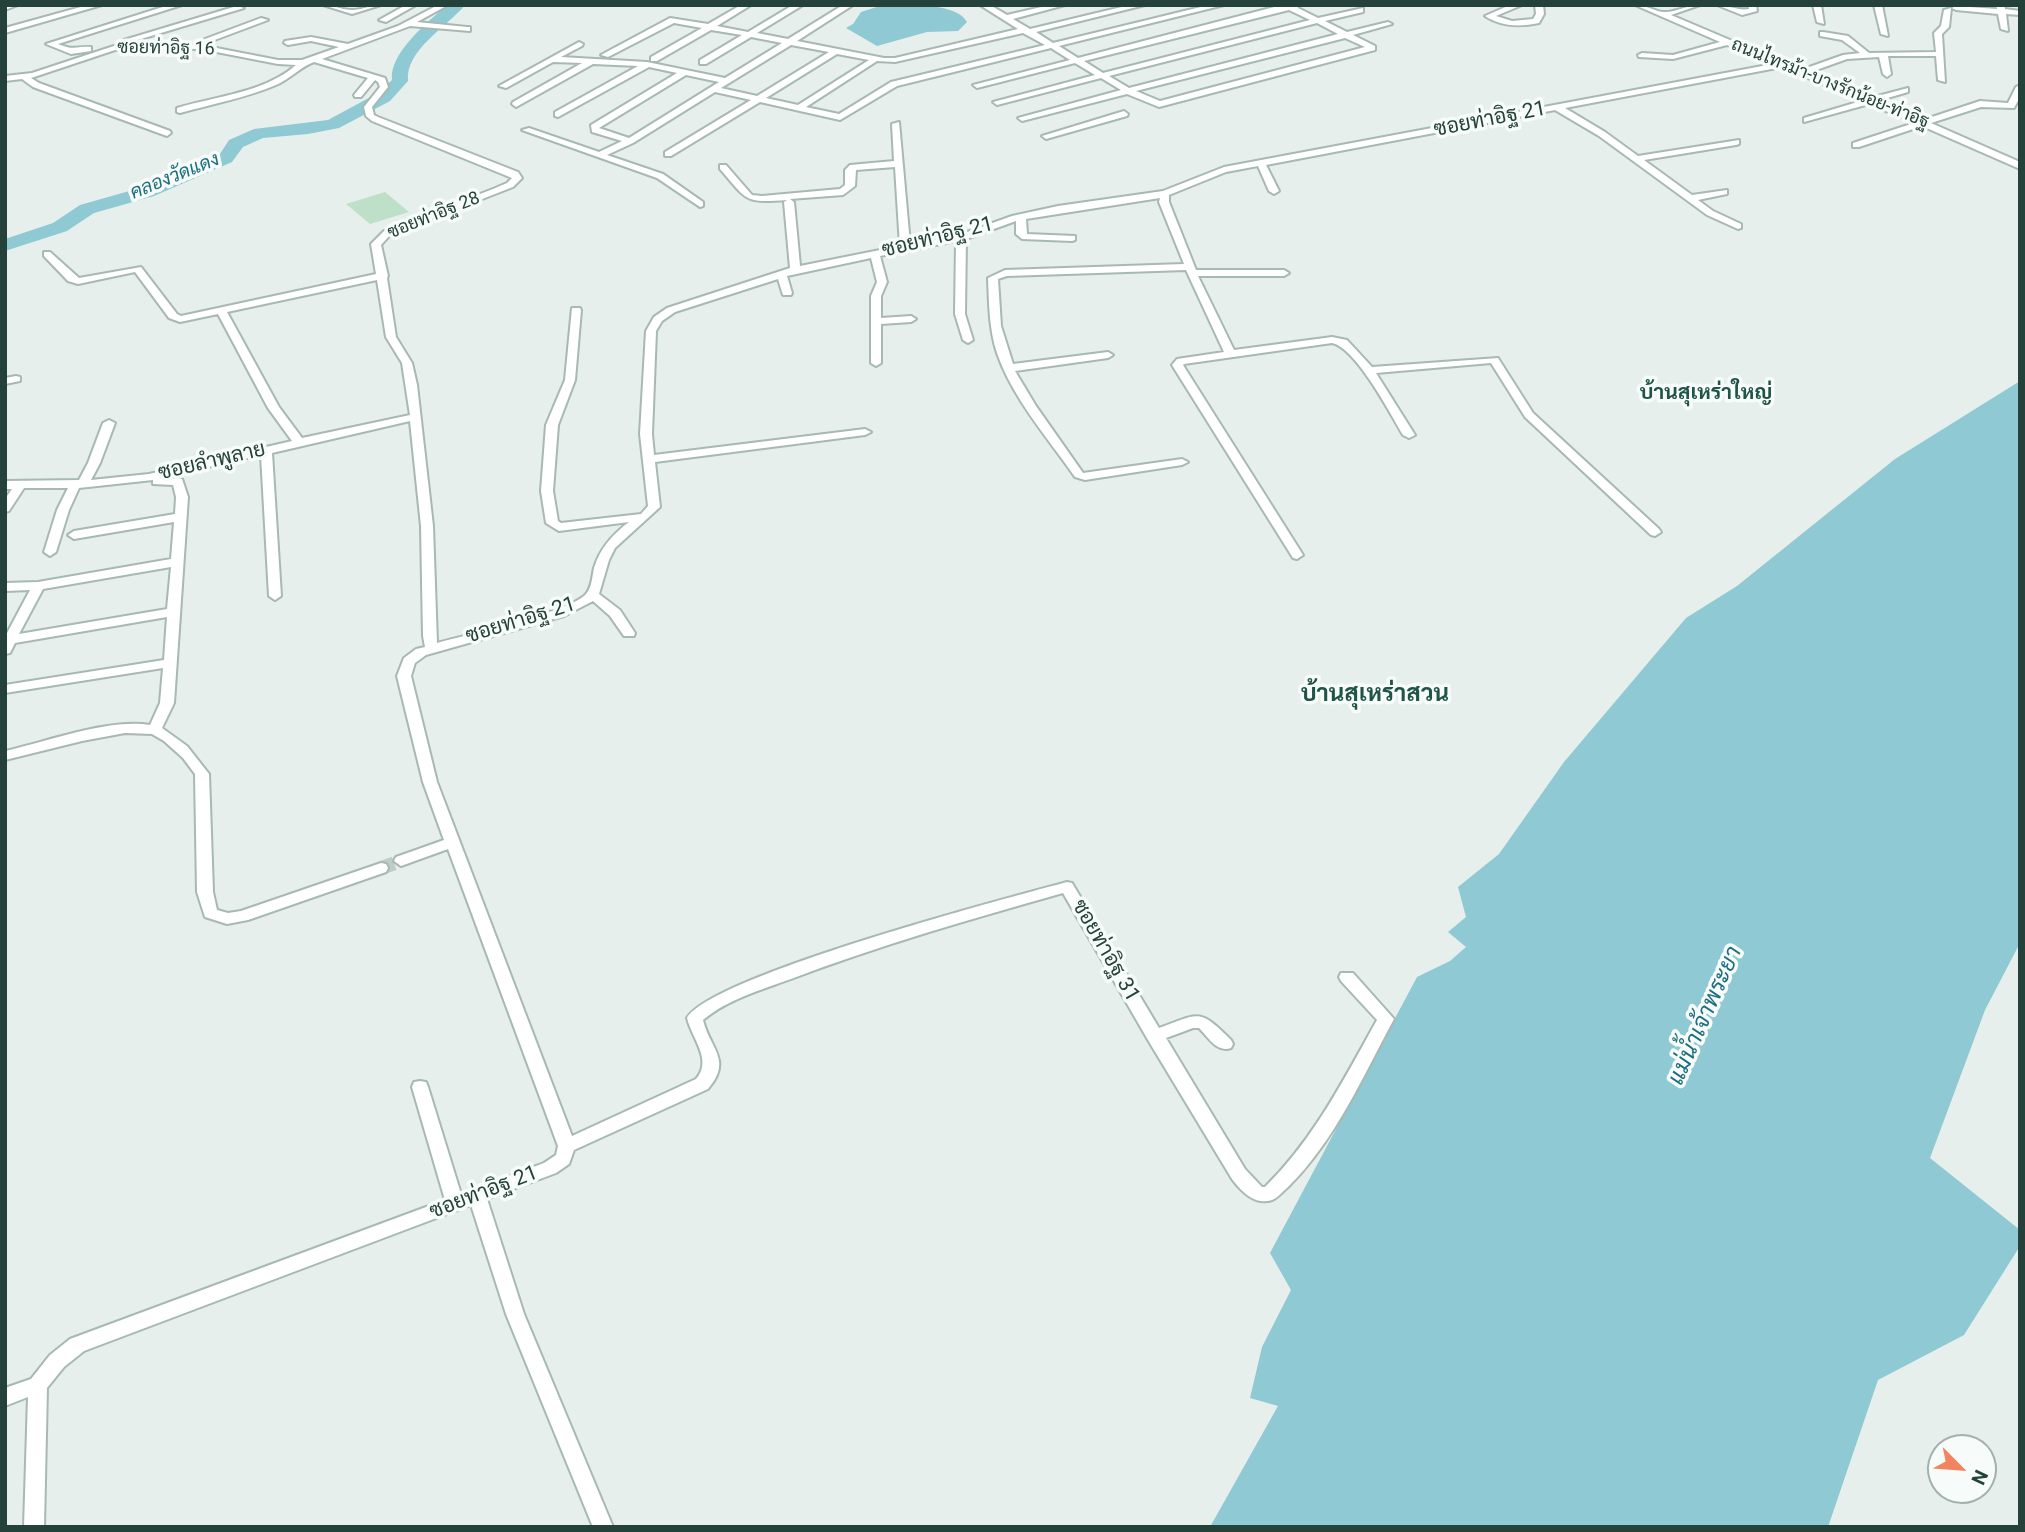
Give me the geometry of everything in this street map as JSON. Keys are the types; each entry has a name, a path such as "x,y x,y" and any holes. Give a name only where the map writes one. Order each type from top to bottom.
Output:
{"street":[{"path":"5,8 14,5"},
{"path":"5,32 98,5"},
{"path":"178,5 50,44 71,52 79,51 143,37 237,7 264,20 201,43"},
{"path":"327,5 346,12 356,12 377,5"},
{"path":"383,20 412,5"},
{"name":"ซอยท่าอิฐ 16","path":"5,79 25,76 120,46 201,47 278,62 303,63 409,24 444,5"},
{"path":"558,114 747,5"},
{"path":"703,62 799,5"},
{"path":"600,155 630,141 849,5"},
{"path":"977,85 1075,61 1292,6 1372,48 1166,103 1151,102 1075,61 985,5"},
{"path":"1006,18 1061,5"},
{"path":"605,55 667,21 710,26 875,59 895,60 1141,5"},
{"path":"715,89 840,117 894,84 1220,5"},
{"path":"1518,5 1489,16 1519,26 1536,21 1540,14 1539,5"},
{"name":"ถนนไทรม้า-บางรักน้อย-ท่าอิฐ","path":"1639,5 1924,123 2020,166"},
{"path":"1664,16 1696,5"},
{"path":"1721,5 1748,13 1753,11 1752,5"},
{"path":"1816,5 1821,22"},
{"path":"1878,5 1885,34"},
{"path":"1938,7 2001,8 2020,13"},
{"path":"1942,80 1938,33 1945,27 1952,8"},
{"path":"2001,8 2005,29"},
{"path":"997,102 1360,10"},
{"path":"409,24 442,29 467,29"},
{"path":"1022,118 1388,24"},
{"path":"1823,34 1845,38 1867,55"},
{"path":"288,43 311,39 350,47"},
{"path":"1642,55 1673,57 1728,42"},
{"path":"503,86 579,44"},
{"path":"668,154 836,51"},
{"path":"1884,54 1887,74"},
{"path":"1799,72 1846,57 1939,54"},
{"path":"552,59 650,62 726,81"},
{"path":"797,108 875,59"},
{"path":"316,60 374,76 358,95"},
{"path":"516,104 592,62"},
{"path":"180,110 236,96 278,80 294,72 303,63"},
{"name":"ซอยท่าอิฐ 21","path":"38,1385 57,1361 77,1345 550,1168 563,1158 567,1146 430,782 411,715 404,676 408,661 432,647 559,613 578,606 593,595 608,549 654,507 646,434 651,331 658,319 693,301 788,272 961,237 1021,217 1058,209 1165,194 1224,170 1781,65"},
{"path":"630,141 595,130 594,127 686,71"},
{"path":"25,76 36,85 167,133"},
{"name":"ซอยท่าอิฐ 28","path":"374,76 385,85 369,107 375,120 507,171 517,178 510,185 382,236 376,244 391,337 410,370 427,526 429,636 432,647"},
{"path":"1856,145 1980,104 2009,106 2020,88"},
{"path":"1807,120 1905,90"},
{"path":"1556,107 1721,219 1738,226"},
{"path":"1051,110 1079,127"},
{"path":"1046,135 1124,114"},
{"path":"896,124 905,248"},
{"path":"526,130 667,179 700,204"},
{"path":"1636,159 1736,142"},
{"path":"1261,163 1275,191"},
{"path":"723,167 749,197 762,199 843,192 850,186 850,170 853,167 897,164"},
{"path":"1692,198 1724,192"},
{"path":"1165,194 1164,202 1191,270 1230,353"},
{"path":"788,293 789,202"},
{"path":"1021,217 1021,234 1025,237 1072,237"},
{"path":"961,237 960,314 968,340"},
{"path":"47,254 72,279 78,281 137,269 173,316 180,319 383,276"},
{"path":"875,254 882,282 876,296 876,363"},
{"path":"1182,462 1085,477 1079,475 1010,368 997,333 993,278 1000,273 1191,270 1284,273"},
{"path":"221,310 274,408 298,441"},
{"path":"576,310 570,380 552,425 547,491 552,523 559,527 573,527 646,517"},
{"path":"876,321 911,320"},
{"path":"1297,555 1177,365 1181,361 1230,353 1332,340 1343,342 1369,370 1409,435"},
{"path":"1010,368 1108,355"},
{"path":"1369,370 1493,360 1529,415 1655,532"},
{"name":"ซอยลำพูลาย","path":"5,485 82,488 149,477 298,441 416,417"},
{"path":"50,552 63,510 82,488 109,423"},
{"path":"648,459 865,432"},
{"path":"266,449 275,596"},
{"path":"82,488 177,481 182,497 167,703 154,730"},
{"path":"5,508 20,485"},
{"path":"74,536 181,517"},
{"path":"5,587 37,586 178,562"},
{"path":"8,645 37,586"},
{"path":"593,595 615,613 629,633"},
{"path":"8,645 173,612"},
{"path":"5,689 170,663"},
{"path":"5,756 122,729 154,730 176,744 202,774 205,892 210,913 227,919 243,916 381,868"},
{"path":"401,861 453,842"},
{"name":"ซอยท่าอิฐ 31","path":"567,1146 702,1084 711,1076 715,1068 696,1028 695,1018 702,1012 741,992 917,928 1067,887 1154,1036 1251,1189 1259,1195 1269,1194 1294,1167 1326,1124 1386,1019 1347,977"},
{"path":"1154,1036 1192,1022 1203,1022 1225,1044"},
{"path":"420,1087 455,1204"},
{"path":"477,1196 515,1314 603,1527"},
{"path":"5,1397 38,1385 34,1527"}],"green space":[{"path":"385,192 409,212 370,224 346,204"}],"water":[{"path":"883,5 941,8 952,11 967,22 958,31 927,32 877,46 846,28 853,24 861,12"},
{"name":"แม่น้ำเจ้าพระยา","path":"2020,381 2020,943 1985,1010 1930,1158 2020,1230 2020,1246 1964,1335 1878,1380 1828,1527 1210,1527 1278,1406 1250,1398 1262,1347 1291,1290 1270,1253 1417,977 1450,961 1466,947 1448,932 1466,917 1458,887 1499,854 1564,762 1686,618 1737,586 1895,459"}],"waterway":[{"name":"คลองวัดแดง","path":"5,245 60,227 87,209 147,192 226,158 232,153 235,144 260,133 333,124 384,97 400,81 399,70 405,57 415,48 424,33 457,5"}],"tunnel":[{"path":"381,868 401,861"}],"district":[{"name":"บ้านสุเหร่าใหญ่","path":"1706,394"},
{"name":"บ้านสุเหร่าสวน","path":"1375,695"}]}
